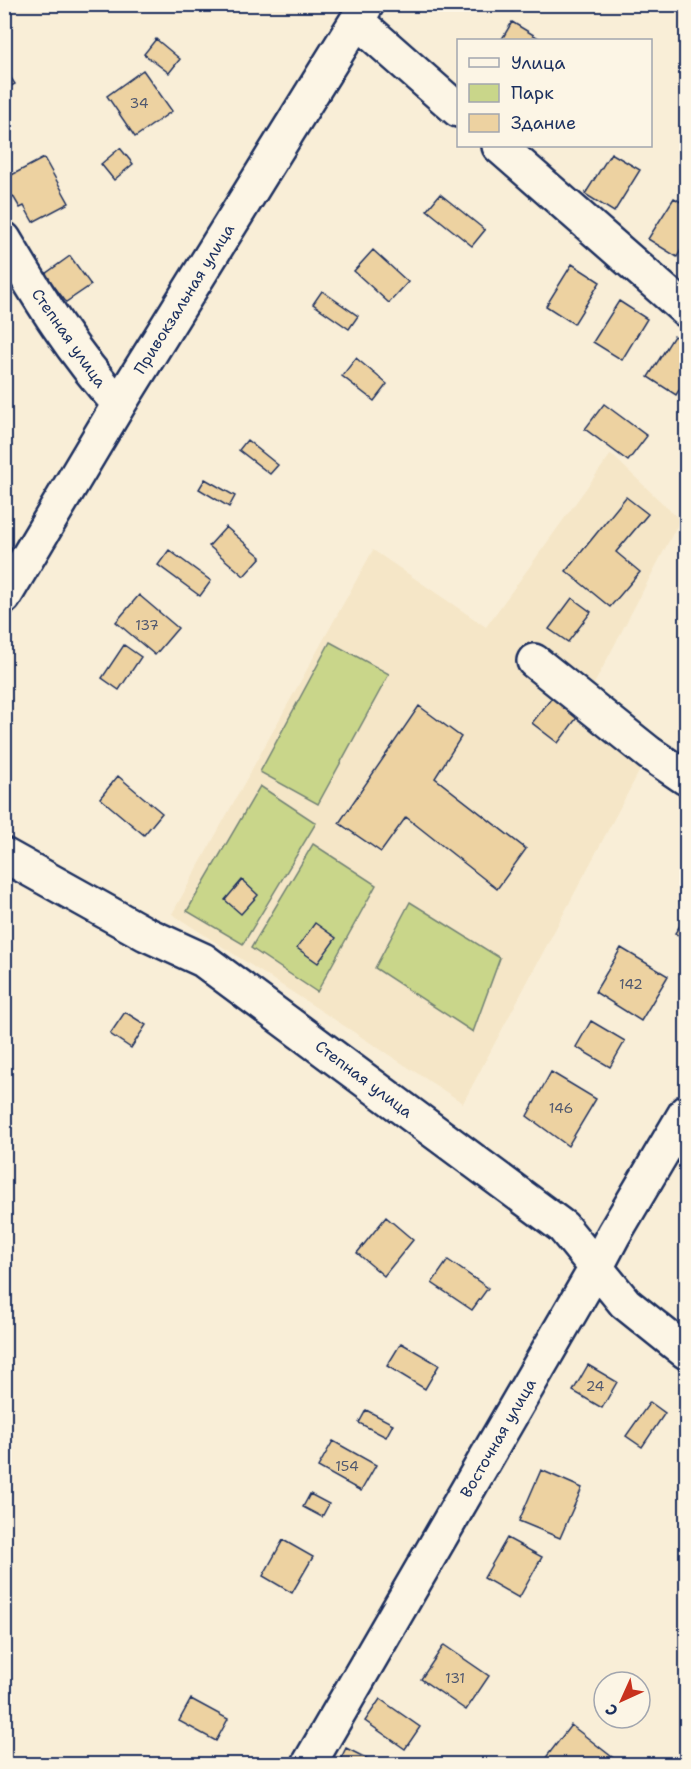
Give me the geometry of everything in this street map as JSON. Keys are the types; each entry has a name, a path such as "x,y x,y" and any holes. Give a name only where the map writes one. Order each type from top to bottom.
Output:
{"street":[{"path":"362,13 457,108"},
{"name":"Привокзальная улица","path":"4,597 118,404 362,13"},
{"path":"500,147 687,310"},
{"name":"Степная улица","path":"4,240 50,316 94,377 118,404"},
{"path":"534,661 649,753 687,778"},
{"name":"Степная улица","path":"4,855 146,934 203,960 562,1227 625,1303 687,1352"},
{"name":"Восточная улица","path":"309,1764 614,1234 687,1112"}],"shaded area":[{"path":"611,454 680,520 592,688 649,753 463,1103 172,914 373,550 486,627"}],"green space":[{"path":"330,642 389,674 318,804 260,772"},
{"path":"260,786 316,823 243,944 187,911"},
{"path":"313,844 376,885 317,992 251,948"},
{"path":"410,902 500,958 473,1032 375,968"}],"building":[{"path":"512,22 540,39 502,39"},
{"path":"156,39 180,59 169,73 144,54"},
{"path":"143,70 172,111 135,137 107,96"},
{"path":"7,72 15,84 4,90 4,74"},
{"path":"120,148 133,164 114,180 101,164"},
{"path":"611,153 640,170 614,212 585,194"},
{"path":"44,158 69,203 33,222 24,206 20,208 13,196 8,199 4,192 4,179"},
{"path":"440,194 485,230 472,246 427,210"},
{"path":"674,198 686,205 686,241 677,257 648,239"},
{"path":"373,250 408,282 389,303 354,271"},
{"path":"70,256 91,285 66,302 45,274"},
{"path":"572,264 600,282 574,324 546,306"},
{"path":"322,291 358,316 349,329 313,304"},
{"path":"619,301 647,319 622,360 593,342"},
{"path":"674,336 686,344 686,379 676,395 648,377"},
{"path":"356,358 387,384 374,401 342,376"},
{"path":"604,404 647,436 628,461 585,429"},
{"path":"247,440 278,465 270,474 239,450"},
{"path":"205,479 235,496 229,507 199,489"},
{"path":"626,497 648,514 616,552 640,572 610,607 566,571"},
{"path":"226,527 261,557 244,576 209,546"},
{"path":"169,550 211,581 200,596 158,565"},
{"path":"139,595 178,628 155,655 116,622"},
{"path":"572,598 591,612 568,642 549,629"},
{"path":"124,645 141,657 119,690 102,678"},
{"path":"554,695 579,715 558,743 532,723"},
{"path":"419,706 461,737 435,778 526,849 497,889 406,817 381,852 339,823"},
{"path":"118,776 162,813 144,835 100,798"},
{"path":"242,880 258,895 241,914 225,900"},
{"path":"315,923 336,938 318,963 297,948"},
{"path":"681,924 686,927 686,942 675,933"},
{"path":"621,948 668,976 641,1021 595,992"},
{"path":"125,1012 146,1025 131,1048 110,1034"},
{"path":"591,1021 625,1041 610,1067 576,1047"},
{"path":"551,1072 596,1099 568,1146 527,1116"},
{"path":"386,1217 413,1240 384,1276 357,1253"},
{"path":"448,1260 488,1288 472,1310 432,1283"},
{"path":"401,1343 439,1365 425,1389 387,1366"},
{"path":"588,1365 617,1382 602,1408 573,1391"},
{"path":"650,1402 665,1413 642,1447 626,1436"},
{"path":"366,1410 393,1424 386,1437 359,1423"},
{"path":"333,1441 376,1465 361,1491 318,1467"},
{"path":"541,1470 582,1488 560,1538 519,1521"},
{"path":"310,1494 329,1504 322,1517 303,1507"},
{"path":"507,1538 542,1557 519,1598 484,1578"},
{"path":"283,1540 313,1557 292,1593 263,1576"},
{"path":"444,1645 489,1676 466,1710 421,1679"},
{"path":"191,1699 228,1719 216,1741 179,1721"},
{"path":"380,1699 420,1727 405,1749 365,1721"},
{"path":"571,1725 621,1764 541,1764"},
{"path":"346,1748 378,1764 338,1764"}]}
